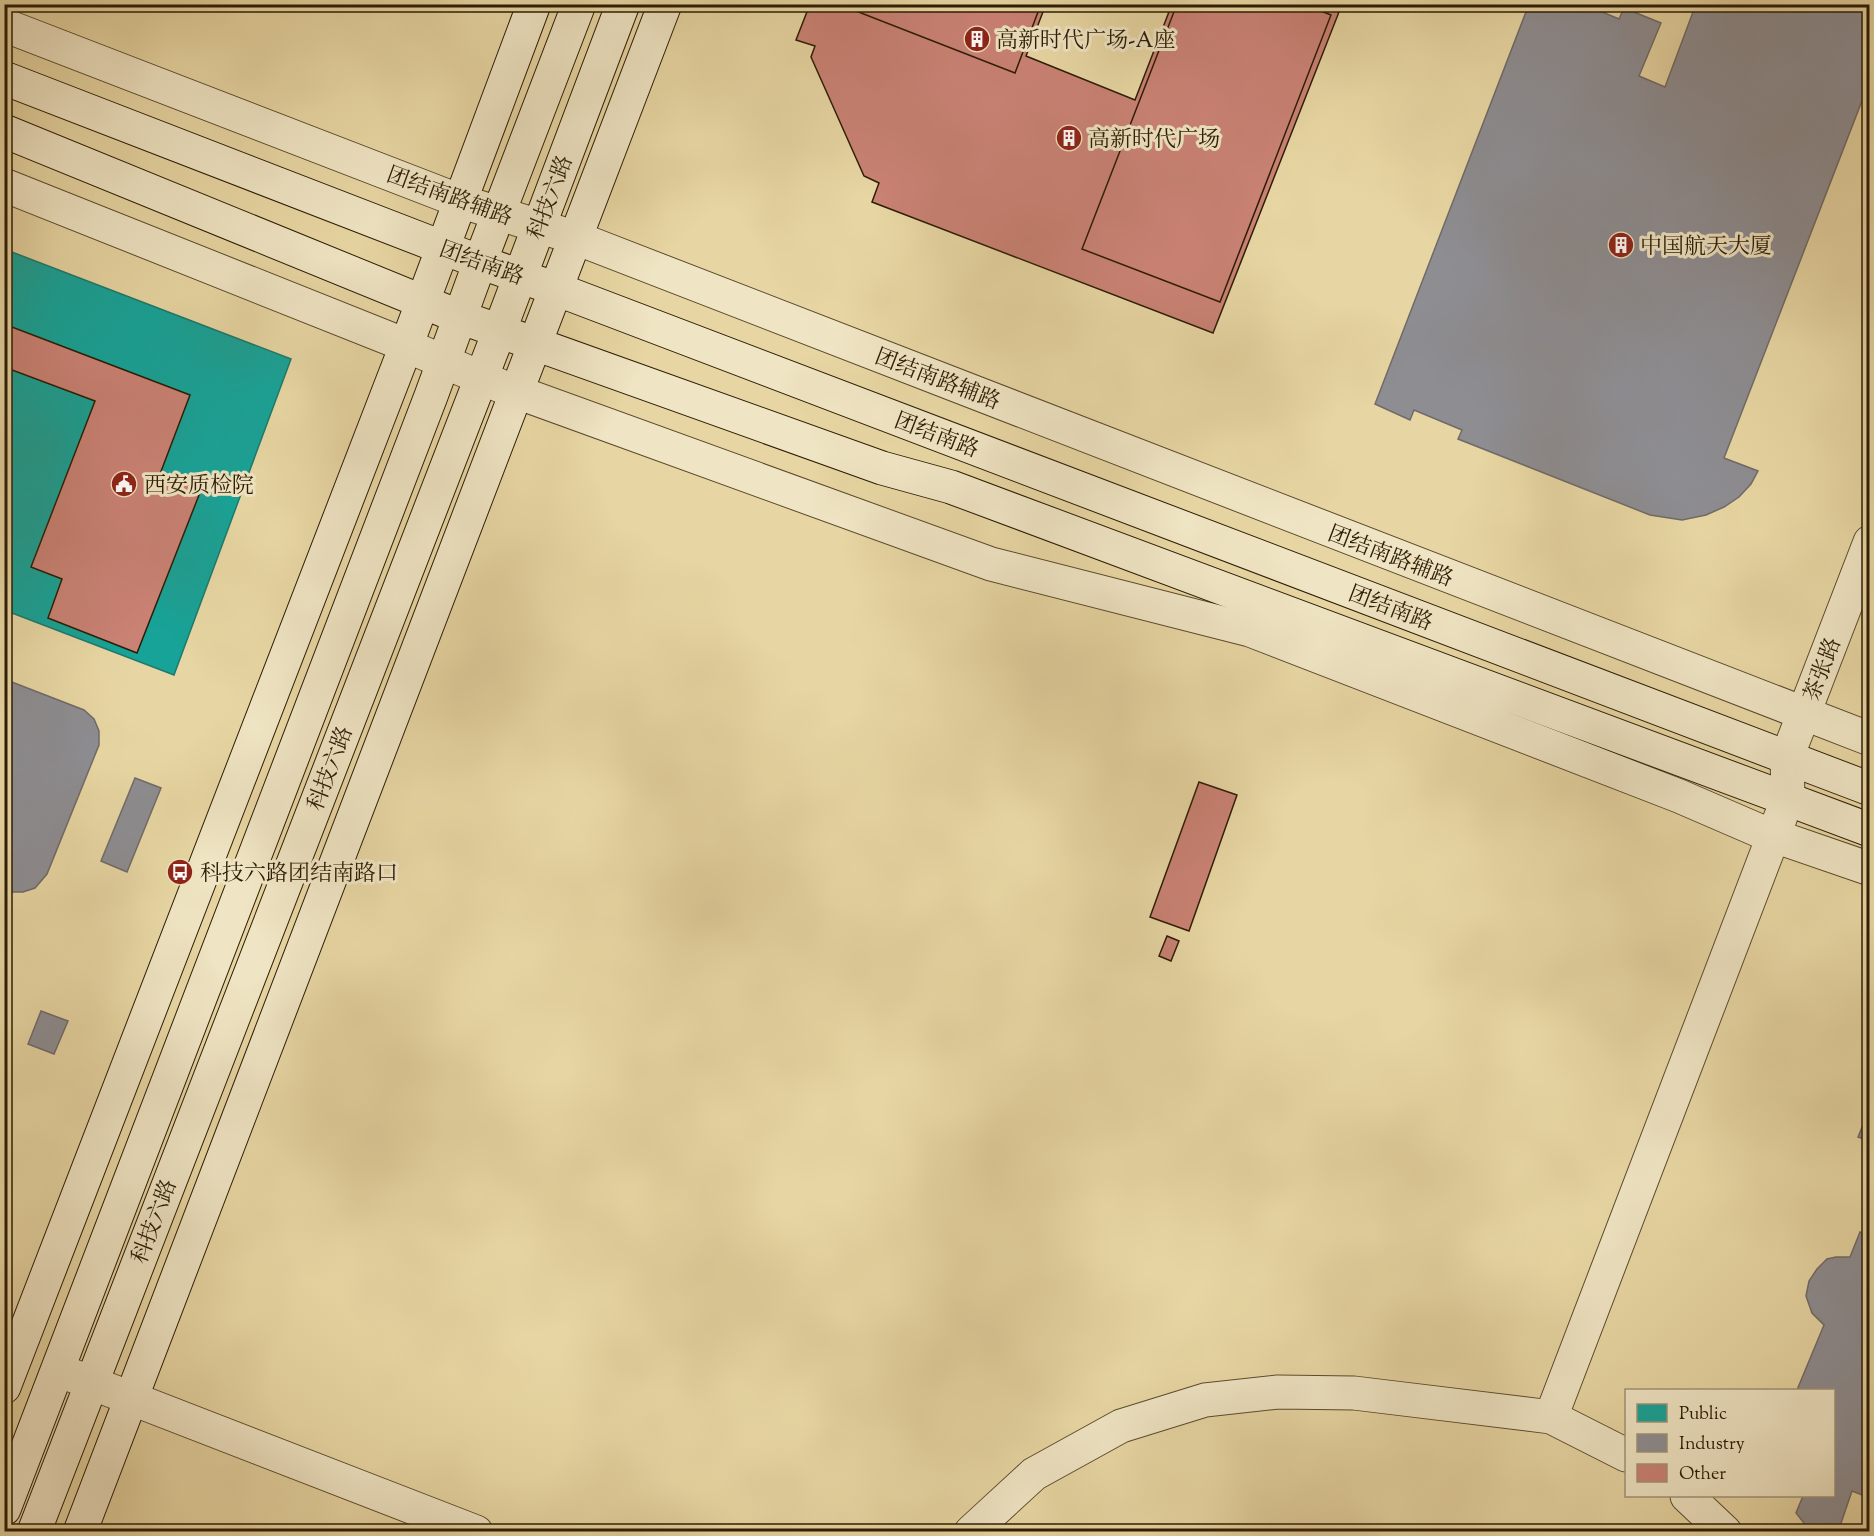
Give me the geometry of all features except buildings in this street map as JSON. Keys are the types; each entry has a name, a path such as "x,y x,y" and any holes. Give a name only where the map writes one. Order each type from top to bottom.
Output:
{"main road":[{"path":"4,1387 407,345 534,4"},
{"name":"科技六路","path":"4,1509 579,4"},
{"name":"科技六路","path":"34,1532 499,332 623,4"},
{"path":"80,1532 665,4"},
{"name":"团结南路辅路","path":"4,25 460,201 576,238 1869,739"},
{"name":"团结南路","path":"4,78 480,262 1869,789"},
{"name":"团结南路","path":"4,131 499,332 882,468 962,491 1869,830"},
{"path":"4,185 407,345 516,392 991,564 1250,630 1679,796 1773,836 1869,869"},
{"name":"茶张路","path":"1788,798 1787,757 1869,542"},
{"path":"1551,1417 1788,798"},
{"path":"58,1370 476,1532"},
{"path":"971,1532 1034,1474 1121,1426 1205,1400 1278,1392 1354,1393 1551,1417 1625,1454"},
{"path":"1689,1497 1725,1532"}],"place":[{"name":"高新时代广场-A座","path":"977,39"},
{"name":"高新时代广场","path":"1069,138"},
{"name":"中国航天大厦","path":"1621,245"},
{"name":"西安质检院","path":"124,484"},
{"name":"科技六路团结南路口","path":"180,872"}]}
